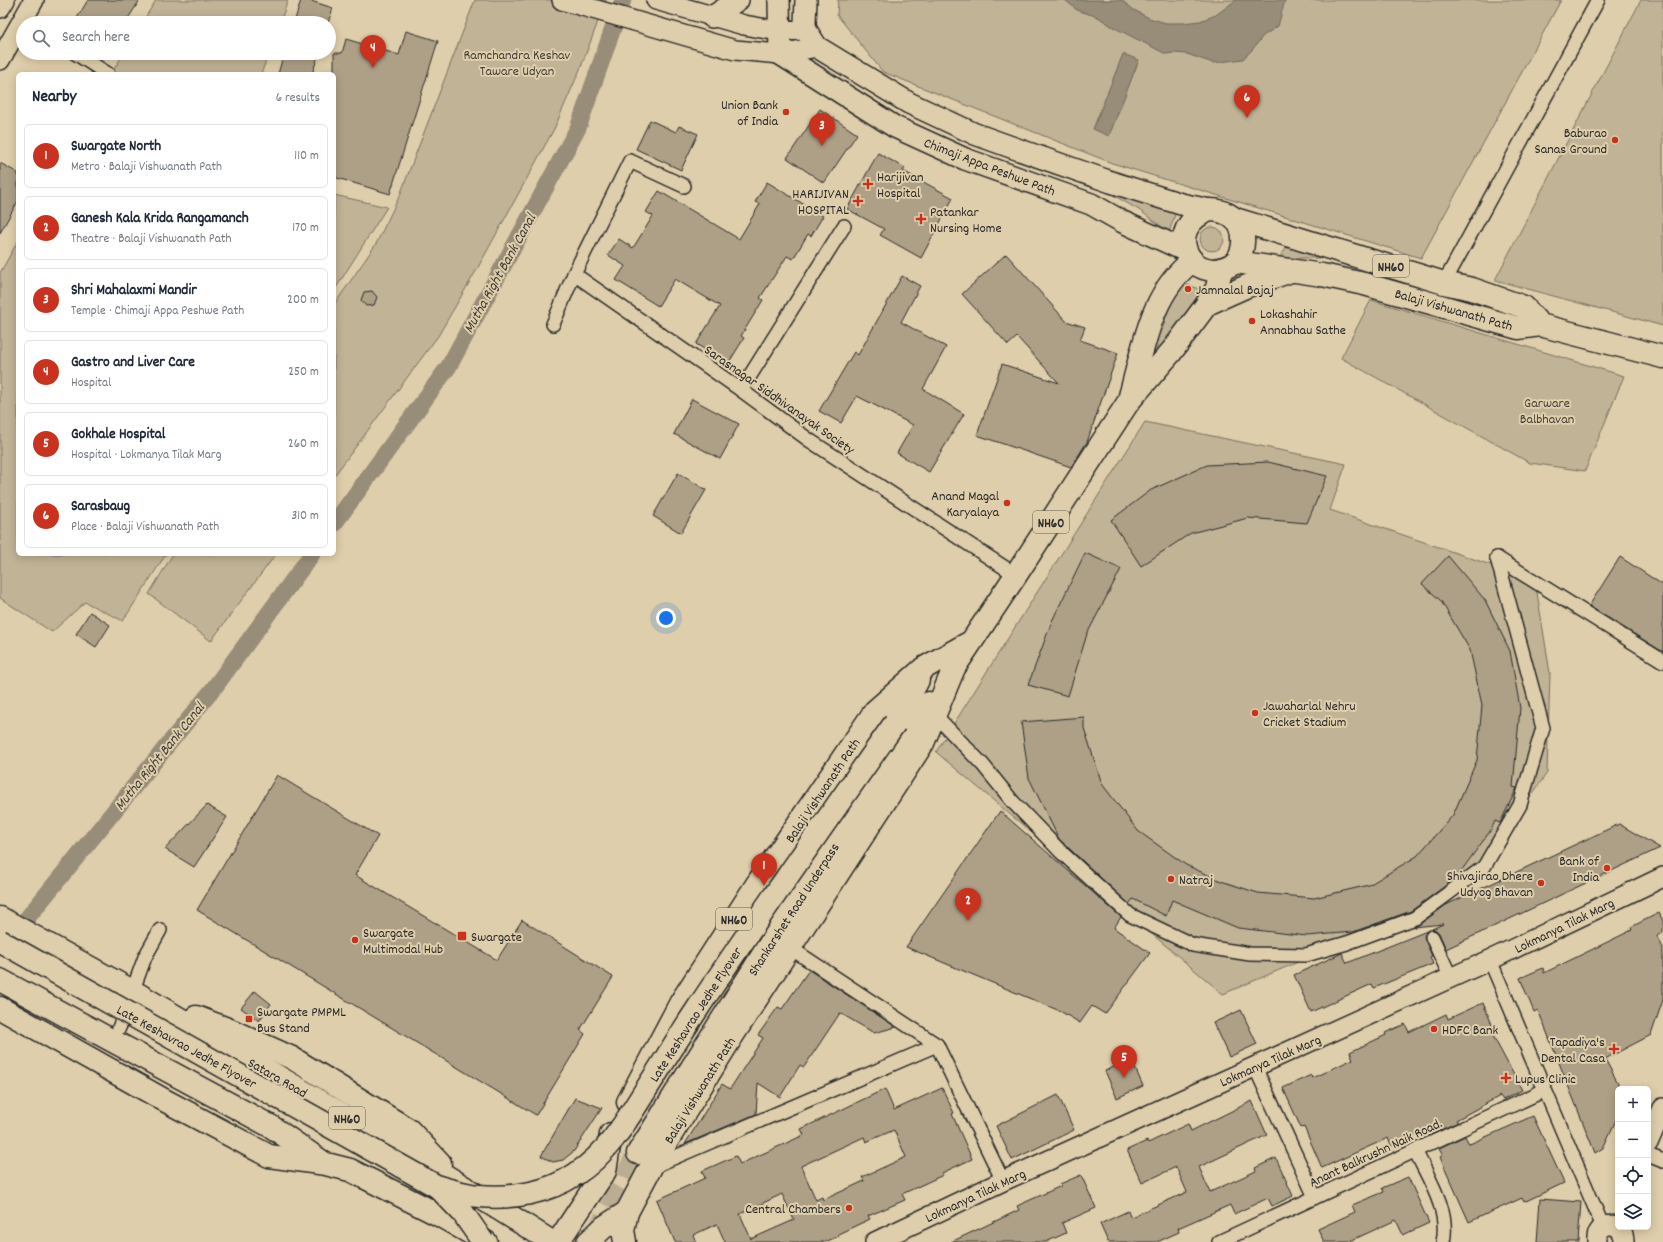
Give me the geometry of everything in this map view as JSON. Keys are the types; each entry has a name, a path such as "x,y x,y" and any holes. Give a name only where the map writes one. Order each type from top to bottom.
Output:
{"highway":[{"name":"Balaji Vishwanath Path","path":"1210,210 1223,211 1235,219 1444,283 1472,289 1524,307 1540,325"},
{"path":"1189,256 1184,241 1186,230 1191,220 1210,210"},
{"name":"Balaji Vishwanath Path","path":"588,1242 604,1227 627,1212 645,1160 789,947 922,743 954,668 1129,401 1172,351 1208,304 1229,266 1243,246 1244,236 1235,219"},
{"name":"Balaji Vishwanath Path","path":"1129,401 1151,321 1159,300 1189,256 1202,268 1213,270 1229,266 1291,271 1364,284 1518,328 1540,325"},
{"path":"1208,304 1245,287 1291,271"},
{"name":"NH60","path":"1540,325 1663,357"},
{"name":"Balaji Vishwanath Path","path":"558,1242 604,1171 611,1134 681,1002 762,878 875,711 924,668 972,642"},
{"name":"Late Keshavrao Jedhe Flyover","path":"0,941 438,1187 477,1196 510,1197 555,1186 576,1175 598,1157 623,1127 694,1014 769,901 896,723 924,668"},
{"name":"Shankarshet Road Underpass","path":"645,1160 793,907 954,668"},
{"name":"Satara Road","path":"0,918 137,994 460,1184 552,1242"},
{"path":"0,980 272,1127 326,1164"},
{"path":"0,1008 164,1100 269,1156 326,1164 350,1170 437,1214 486,1242"},
{"path":"460,1184 507,1191 529,1189 563,1178 581,1167 593,1157 611,1134"},
{"name":"Late Keshavrao Jedhe Flyover","path":"438,1187 463,1213 483,1242"},
{"name":"NH60","path":"624,1242 623,1230 627,1212"},
{"path":"437,1214 455,1242"}],"main road":[{"path":"0,8 4,0"},
{"path":"25,16 34,0"},
{"name":"Chimaji Appa Peshwe Path","path":"562,0 735,50 780,54 895,127 965,159 1091,204 1189,256"},
{"path":"656,0 744,25 812,38"},
{"path":"705,14 738,0"},
{"path":"779,0 780,54"},
{"path":"806,0 805,23 812,38"},
{"path":"0,60 16,32"},
{"name":"Chimaji Appa Peshwe Path","path":"780,54 812,38 909,103 975,134 1111,182 1181,204 1210,210"},
{"name":"Lokmanya Tilak Marg","path":"876,1242 1003,1181 1490,960 1663,877"},
{"path":"1651,1136 1663,1108"},
{"path":"1608,1227 1622,1232 1624,1242"}],"street":[{"path":"1444,283 1598,0"},
{"path":"86,60 105,72"},
{"path":"553,324 574,274 630,161 684,186"},
{"path":"741,390 844,226"},
{"name":"Sarasnagar Siddhivanayak Society","path":"574,274 741,390 809,440 1016,575"},
{"path":"934,714 983,765 1013,802 1061,852 1130,915 1193,945 1250,954 1306,955 1347,943 1415,918 1484,867 1520,805 1543,728 1498,558 1663,661"},
{"path":"120,1028 137,994 145,957 160,930"},
{"path":"1432,937 1451,978"},
{"path":"789,947 937,1045 1003,1181"},
{"path":"1490,960 1545,1090 1608,1227"},
{"path":"645,1160 937,1045"},
{"path":"1255,1067 1314,1197"},
{"name":"Anant Balkrushn Naik Road.","path":"1219,1242 1545,1090"},
{"path":"1415,1150 1441,1206 1445,1231 1442,1242"},
{"path":"1651,1156 1663,1161"}],"green space":[{"path":"156,0 288,0 282,16 146,16"},
{"name":"Ramchandra Keshav Taware Udyan","path":"475,0 606,0 581,67 554,129 476,271 438,336 336,473 336,302 376,244 400,195"},
{"path":"838,0 1561,0 1421,258 1112,163 883,72 837,15"},
{"name":"Baburao Sanas Ground","path":"1641,0 1663,0 1663,326 1495,280"},
{"path":"120,60 266,60 262,72 112,72"},
{"path":"1106,191 1176,212 1169,232 1139,210"},
{"path":"336,195 387,207 336,288"},
{"path":"1212,227 1221,230 1224,239 1221,248 1212,251 1203,248 1200,239 1203,230"},
{"path":"16,245 16,556 165,556 123,621 85,602 52,632 0,598 0,273"},
{"path":"1287,247 1319,258 1279,258"},
{"path":"1177,281 1210,293 1151,367"},
{"name":"Garware Balbhavan","path":"1371,300 1624,376 1585,471 1530,463 1341,358"},
{"name":"Jawaharlal Nehru Cricket Stadium","path":"1145,422 1346,464 1330,510 1535,580 1550,673 1547,773 1471,882 1420,910 1223,994 936,752"},
{"path":"172,556 275,556 211,641 149,594"}],"shaded area":[{"path":"1065,0 1121,0 1134,10 1149,18 1166,23 1183,23 1200,21 1216,15 1236,0 1285,0 1278,26 1263,36 1243,59 1213,63 1187,54 1166,54 1113,27 1098,17 1077,10"},
{"path":"1123,54 1139,60 1109,136 1093,129"}],"building":[{"path":"88,0 140,0 130,16 78,16"},
{"path":"301,0 308,0 333,8 330,16 296,16"},
{"path":"406,31 438,41 390,194 336,178 336,72 334,72 334,60 336,60 336,53 342,53 346,39 399,55"},
{"path":"282,60 317,60 313,72 279,72"},
{"path":"820,109 857,134 824,183 787,158"},
{"path":"650,120 676,132 679,126 698,134 681,170 636,149"},
{"path":"878,153 905,168 903,171 953,198 921,258 880,235 884,229 847,209"},
{"path":"0,163 16,172 16,205 0,233"},
{"path":"767,182 823,216 811,236 808,234 793,259 787,256 760,298 763,300 741,336 744,338 728,364 696,344 720,306 675,279 658,306 616,280 625,266 608,255 619,239 633,248 653,216 646,212 659,191 739,239 760,204 755,202"},
{"path":"1006,254 1066,321 1085,327 1080,340 1118,353 1087,442 1071,467 977,435 1002,364 1059,383 1017,337 1008,345 962,294"},
{"path":"902,276 920,286 901,322 946,347 923,389 964,414 929,472 897,453 913,425 857,396 841,423 819,411 854,352 858,355"},
{"path":"372,291 377,297 374,305 366,306 361,300 364,292"},
{"path":"692,399 739,424 720,459 674,434"},
{"path":"1268,462 1327,476 1307,523 1248,518 1191,533 1141,566 1111,520 1151,490 1207,465"},
{"path":"678,473 706,490 681,533 653,516"},
{"path":"1085,553 1121,569 1087,634 1068,696 1028,685 1052,621"},
{"path":"1448,556 1485,600 1510,651 1520,708 1513,787 1517,788 1500,823 1495,821 1491,830 1456,878 1411,911 1353,932 1307,936 1238,928 1172,900 1166,916 1133,899 1129,904 1059,839 1029,778 1021,722 1084,717 1084,728 1102,784 1138,831 1186,865 1221,881 1258,893 1314,898 1369,885 1417,856 1453,815 1477,760 1482,705 1470,650 1441,601 1422,584"},
{"path":"1620,557 1663,585 1663,652 1589,606"},
{"path":"90,612 110,625 96,647 76,634"},
{"name":"Swargate Multimodal Hub","path":"277,775 378,836 355,875 497,960 522,920 613,977 580,1030 585,1034 536,1115 197,910"},
{"path":"207,805 227,817 194,867 165,849"},
{"path":"1000,811 1121,917 1114,928 1150,953 1105,1014 1092,1006 1080,1023 1060,1011 906,947"},
{"name":"Shivajirao Dhere Udyog Bhavan","path":"1619,824 1660,848 1446,949 1439,933 1432,929 1443,924 1414,927 1446,905"},
{"path":"1659,913 1663,921 1663,933 1657,936 1663,948 1663,1000 1651,1035 1605,1059 1618,1083 1618,1086 1615,1086 1615,1122 1603,1148 1595,1153 1538,1010 1534,1012 1520,978 1543,968 1544,973 1632,930 1631,927"},
{"path":"1427,931 1424,936 1432,956 1430,957 1433,964 1374,988 1372,984 1311,1012 1294,975 1342,953 1347,963"},
{"path":"809,970 896,1027 874,1033 840,1013 804,1067 800,1065 780,1097 758,1083 756,1114 685,1144 722,1084 730,1089 763,1038 758,1035 778,1007 782,1009"},
{"path":"255,991 271,1004 259,1021 241,1008"},
{"path":"1483,1003 1496,1034 1493,1036 1522,1090 1503,1100 1500,1096 1456,1120 1458,1122 1432,1134 1429,1129 1391,1146 1388,1138 1322,1168 1304,1127 1301,1128 1283,1088 1311,1075 1312,1078 1353,1059 1350,1052 1405,1024 1409,1032 1446,1014 1448,1019"},
{"path":"1241,1010 1257,1044 1229,1057 1213,1023"},
{"path":"1131,1059 1143,1086 1117,1098 1105,1071"},
{"path":"942,1088 954,1113 952,1114 972,1159 942,1173 943,1175 902,1194 905,1200 868,1216 870,1219 838,1234 839,1236 825,1242 725,1242 717,1224 693,1235 696,1242 675,1242 657,1200 705,1178 702,1171 736,1156 740,1164 804,1135 801,1129 885,1089 894,1110","holes":["894,1130 906,1157 862,1177 864,1181 823,1200 822,1197 816,1200 801,1166 864,1137 866,1142","782,1194 794,1220 751,1239 740,1214"]},
{"path":"1058,1095 1074,1130 1012,1160 996,1126"},
{"path":"575,1098 602,1108 574,1151 563,1160 553,1162 541,1156"},
{"path":"1252,1101 1267,1135 1199,1167 1210,1192 1256,1171 1255,1168 1276,1158 1293,1196 1272,1206 1268,1198 1234,1214 1230,1205 1178,1228 1179,1232 1157,1242 1108,1242 1100,1224 1128,1211 1131,1217 1187,1192 1176,1167 1142,1183 1127,1150 1147,1141 1148,1143 1188,1124 1191,1131"},
{"path":"1533,1116 1564,1183 1524,1202 1522,1198 1469,1222 1440,1157 1443,1155 1439,1148 1465,1136 1469,1144 1472,1143"},
{"path":"1081,1175 1096,1208 1062,1223 1066,1233 1046,1242 951,1242 1019,1210 1017,1206"},
{"path":"1408,1177 1429,1223 1403,1235 1396,1220 1348,1242 1324,1242 1318,1229 1355,1212 1352,1205 1384,1192 1382,1188"},
{"path":"1540,1199 1581,1202 1578,1242 1537,1242"}],"waterway":[{"name":"Mutha Right Bank Canal","path":"336,521 449,366 578,128 623,0"},
{"name":"Mutha Right Bank Canal","path":"11,938 214,688 311,556"}],"tunnel":[{"path":"595,1237 638,1153"}],"place":[{"name":"Gastro and Liver Care","path":"373,68"},
{"name":"Union Bank of India","path":"786,112"},
{"name":"Sarasbaug","path":"1247,118"},
{"name":"Baburao Sanas Ground","path":"1615,140"},
{"name":"Shri Mahalaxmi Mandir","path":"822,146"},
{"name":"Harijivan Hospital","path":"868,184"},
{"name":"HARIJIVAN HOSPITAL","path":"858,201"},
{"name":"Patankar Nursing Home","path":"921,219"},
{"name":"Jamnalal Bajaj","path":"1188,289"},
{"name":"Lokashahir Annabhau Sathe","path":"1252,321"},
{"name":"Anand Magal Karyalaya","path":"1007,503"},
{"name":"Jawaharlal Nehru Cricket Stadium","path":"1255,713"},
{"name":"Bank of India","path":"1607,868"},
{"name":"Natraj","path":"1171,879"},
{"name":"Shivajirao Dhere Udyog Bhavan","path":"1541,883"},
{"name":"Swargate North","path":"764,886"},
{"name":"Ganesh Kala Krida Rangamanch","path":"968,921"},
{"name":"Swargate","path":"462,936"},
{"name":"Swargate Multimodal Hub","path":"355,940"},
{"name":"Swargate PMPML Bus Stand","path":"249,1019"},
{"name":"HDFC Bank","path":"1434,1029"},
{"name":"Tapadiya's Dental Casa","path":"1614,1049"},
{"name":"Gokhale Hospital","path":"1124,1078"},
{"name":"Lupus Clinic","path":"1506,1078"},
{"name":"Central Chambers","path":"849,1208"}]}
